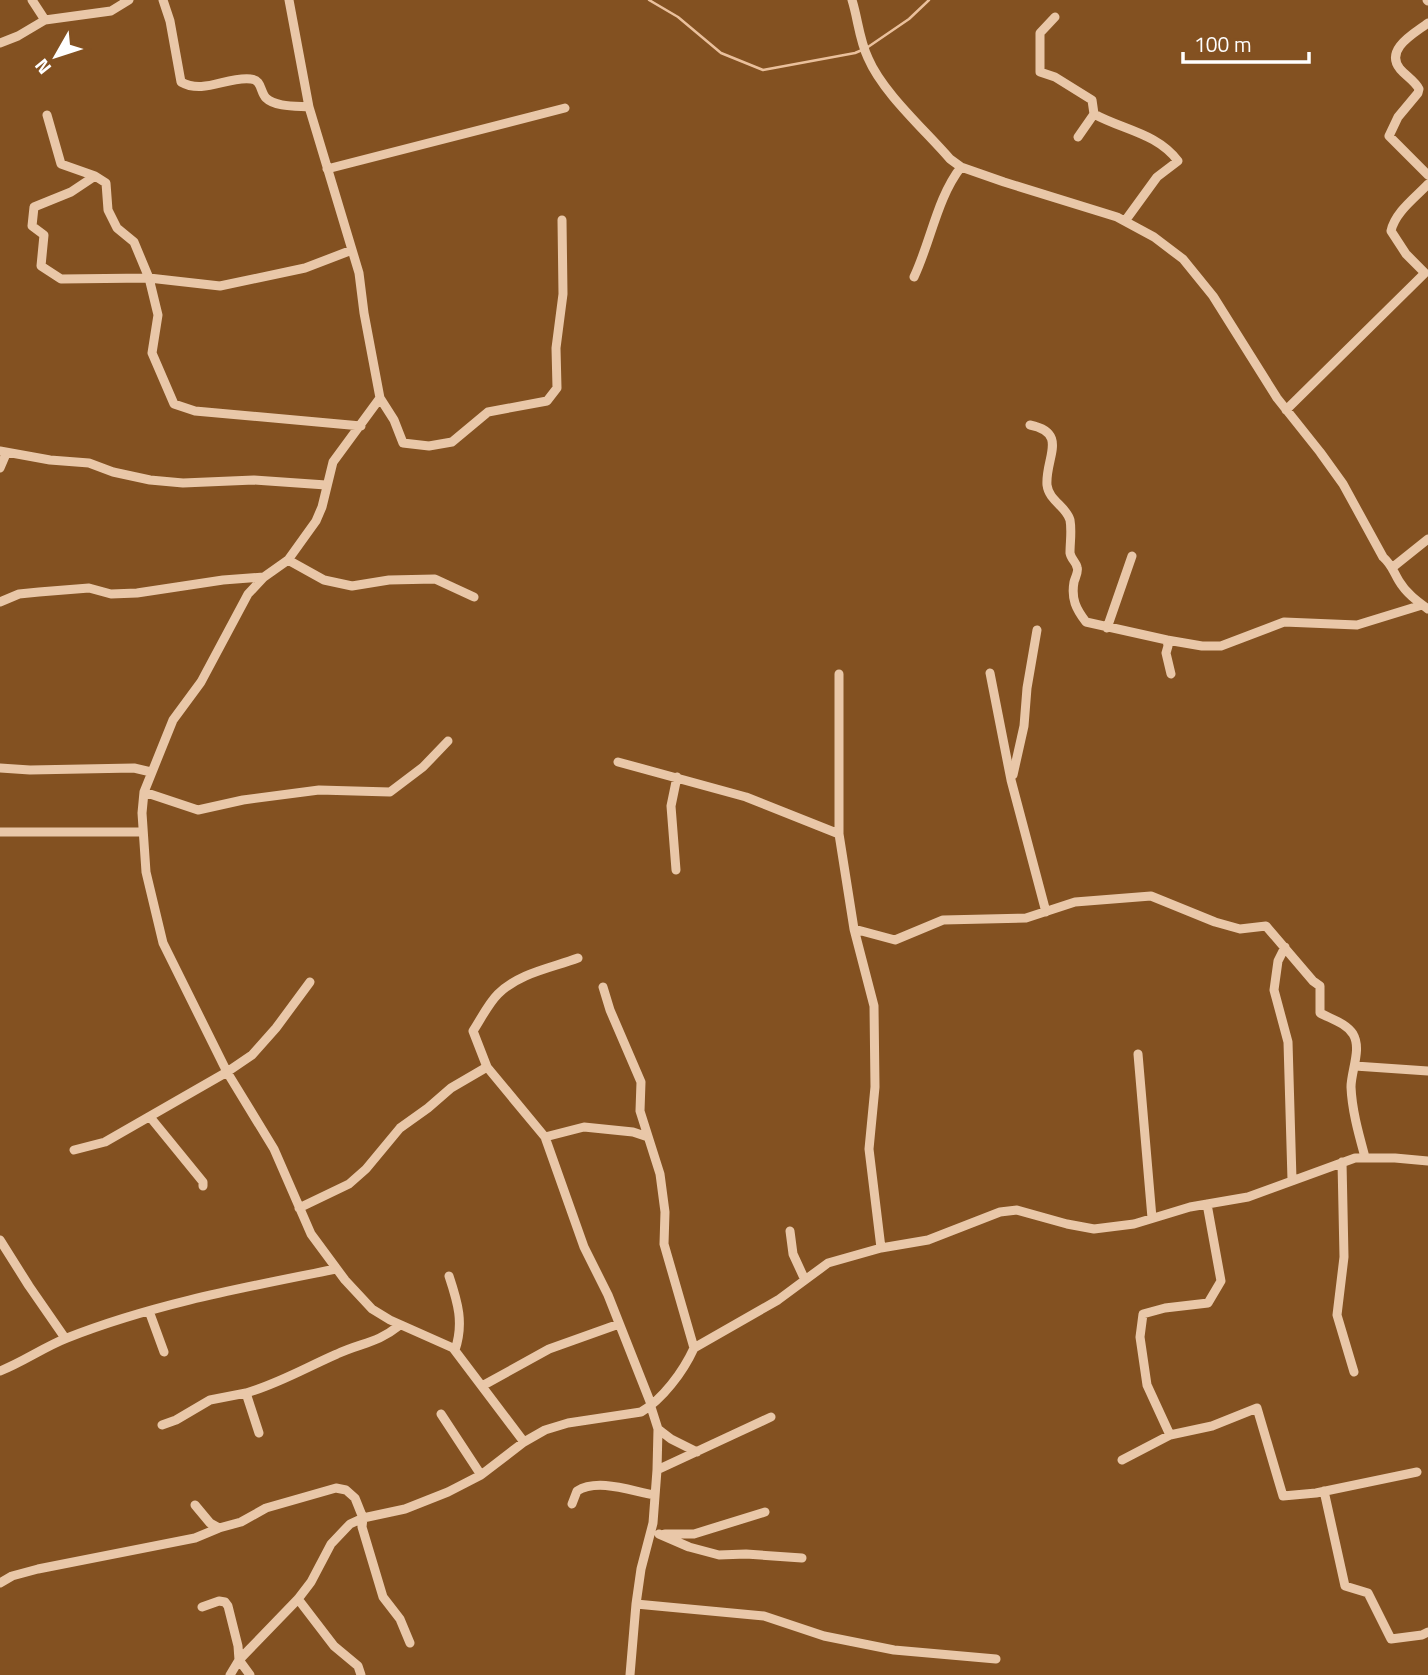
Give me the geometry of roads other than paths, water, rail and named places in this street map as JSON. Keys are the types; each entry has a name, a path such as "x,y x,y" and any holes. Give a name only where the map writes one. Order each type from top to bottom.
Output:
{"street":[{"path":"33,0 46,20"},
{"path":"0,43 46,20 111,11 129,0"},
{"path":"163,0 170,21 181,82 200,87 237,79 253,79 258,82 266,98 274,103 309,107"},
{"path":"289,0 309,107 359,273 380,398 394,420 403,443 429,446 452,442 488,412 547,401 557,388 556,348 563,294 562,220"},
{"path":"852,0 862,44 892,96 950,159 961,167 1125,221 1154,237 1184,259 1213,296 1271,390 1328,462 1383,557 1393,566 1399,581 1412,597 1425,607"},
{"path":"1055,17 1040,33 1040,72 1055,77 1092,100 1094,114 1078,136"},
{"path":"1428,23 1397,50 1395,58 1398,68 1418,85 1419,91 1392,126 1389,136 1428,176"},
{"path":"327,169 565,108"},
{"path":"1094,114 1154,139 1170,150 1178,161 1157,177 1125,221"},
{"path":"47,116 61,164 95,176 106,183 108,210 117,229 134,242 149,278 158,315 152,353 174,404 194,411 361,426"},
{"path":"914,277 926,252 943,199 961,167"},
{"path":"95,176 71,192 34,207 32,226 44,235 41,266 61,279 149,278 220,286 305,268 352,250"},
{"path":"1286,410 1425,273 1406,254 1391,231 1392,225 1412,199 1428,184"},
{"path":"380,398 333,462 316,521 288,559 264,577 248,594 201,682 173,720 144,792 146,872 163,943 228,1072 274,1149 311,1234 336,1269 372,1309 455,1350 524,1442"},
{"path":"1030,425 1043,428 1050,433 1053,441 1047,488 1052,499 1070,519 1070,555 1077,566 1073,599 1086,622 1167,640 1202,646 1222,646 1284,622 1357,625 1425,607"},
{"path":"0,468 3,453 89,463 113,472 150,480 183,483 254,480 326,485"},
{"path":"1393,566 1428,539"},
{"path":"1107,628 1132,556"},
{"path":"288,559 324,580 352,586 416,578 435,579 474,597"},
{"path":"0,601 19,594 39,592 89,589 111,594 137,593 223,580 264,577"},
{"path":"1012,780 1024,726 1027,688 1037,630"},
{"path":"1167,640 1166,653 1171,674"},
{"path":"989,673 1012,780 1046,912"},
{"path":"839,674 839,834 854,929 874,1006 875,1087 869,1149 881,1248"},
{"path":"144,792 198,810 243,800 318,790 390,792 422,767 448,741"},
{"path":"618,762 746,797 839,834"},
{"path":"0,768 134,768 150,772"},
{"path":"676,870 671,806 677,777"},
{"path":"0,832 143,832"},
{"path":"854,929 895,940 943,919 1026,918 1075,902 1151,896 1215,922 1240,929 1266,926 1312,981 1320,986 1320,1013 1353,1034 1356,1048 1351,1086 1356,1123 1365,1157"},
{"path":"1285,947 1278,961 1274,990 1288,1042 1292,1180"},
{"path":"578,958 525,976 510,984 496,996 473,1031 487,1067 545,1137 584,1247 608,1295 651,1406 657,1429 653,1523 641,1569 630,1675"},
{"path":"74,1150 105,1142 228,1072 252,1055 310,982"},
{"path":"603,987 641,1082 640,1111 660,1174 665,1212 664,1244 694,1348"},
{"path":"1138,1054 1152,1218"},
{"path":"1354,1066 1428,1071"},
{"path":"299,1208 349,1184 366,1169 400,1128 451,1088 487,1067"},
{"path":"150,1117 203,1182 203,1186"},
{"path":"545,1137 584,1127 633,1132 648,1137"},
{"path":"230,1675 239,1660 298,1599 311,1582 331,1544 350,1524 363,1518 405,1509 447,1492 481,1475 524,1442 545,1430 568,1423 641,1412 659,1399 688,1361 694,1348 778,1300 828,1263 881,1248 929,1240 1009,1210 1094,1229 1134,1224 1190,1206 1248,1197 1342,1162 1365,1157 1428,1161"},
{"path":"1342,1162 1344,1257 1337,1315 1354,1372"},
{"path":"1170,1435 1147,1385 1140,1337 1143,1314 1165,1308 1208,1303 1221,1282 1207,1204"},
{"path":"790,1231 793,1254 805,1280"},
{"path":"0,1240 65,1338"},
{"path":"0,1371 65,1338 149,1311 336,1269"},
{"path":"449,1276 461,1320 455,1350"},
{"path":"149,1311 164,1352"},
{"path":"482,1386 549,1349 619,1324"},
{"path":"162,1425 210,1400 246,1393 340,1352 377,1341 400,1325"},
{"path":"246,1393 259,1433"},
{"path":"1122,1460 1170,1435 1212,1426 1257,1408 1283,1496 1324,1491 1418,1472"},
{"path":"440,1414 481,1475"},
{"path":"657,1470 771,1417"},
{"path":"657,1429 697,1452"},
{"path":"572,1504 577,1491 604,1485 654,1496"},
{"path":"0,1583 12,1576 38,1569 195,1538 241,1522 266,1508 336,1488 352,1493 363,1518 362,1527 379,1587 383,1597 400,1619 411,1643"},
{"path":"1324,1491 1345,1586 1368,1592 1391,1639 1428,1632"},
{"path":"195,1505 210,1523 219,1528"},
{"path":"659,1534 694,1534 765,1512"},
{"path":"653,1523 659,1534 689,1547 719,1555 802,1558"},
{"path":"298,1599 334,1646 358,1666 361,1675"},
{"path":"202,1606 219,1601 228,1606 239,1646 239,1660 250,1675"},
{"path":"636,1604 764,1616 824,1636 894,1650 996,1659"}],"waterway":[{"path":"649,0 678,17 721,53 763,70 862,50"},
{"path":"868,47 909,19 929,0"}]}
